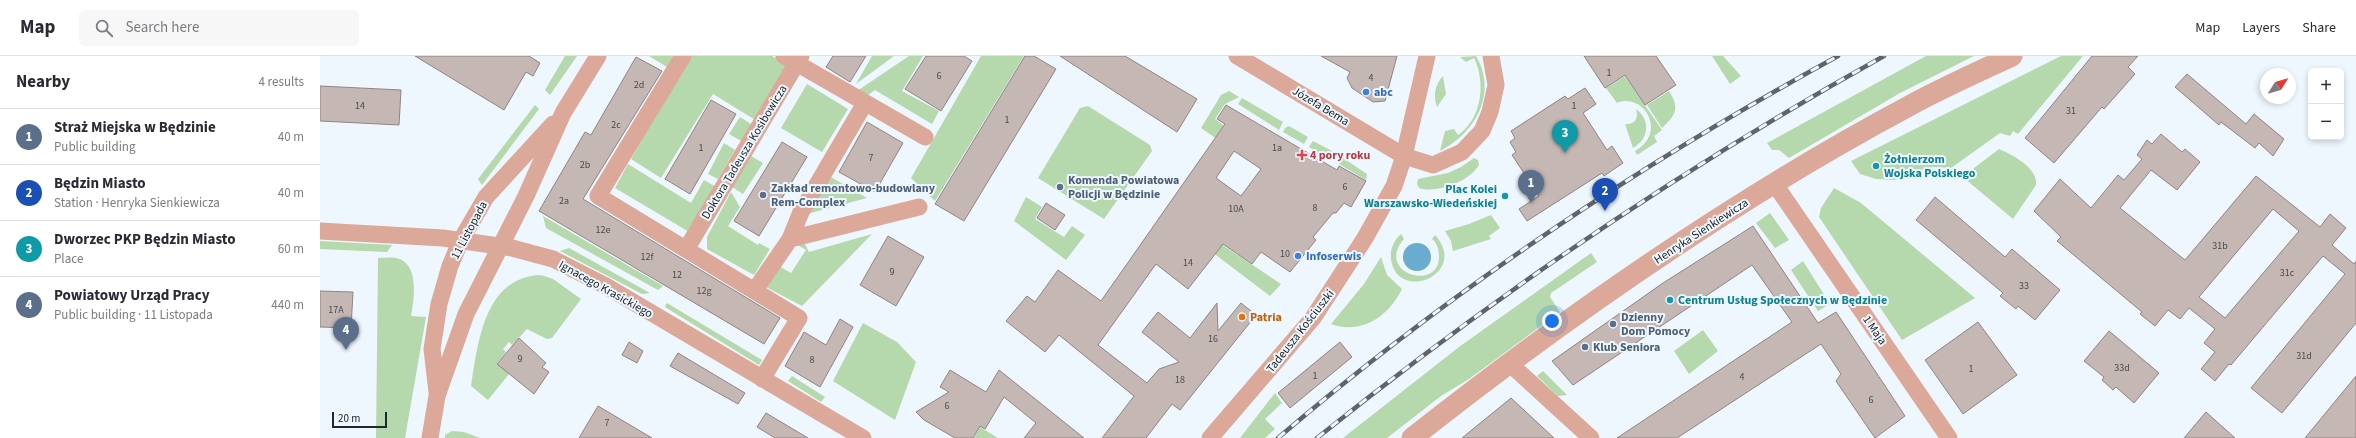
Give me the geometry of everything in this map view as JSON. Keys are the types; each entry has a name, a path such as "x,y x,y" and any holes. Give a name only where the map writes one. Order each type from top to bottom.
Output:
{"street":[{"name":"11 Listopada","path":"430,438 437,396 466,314 526,196 563,113 598,56"},
{"path":"683,56 598,196 687,248 799,318 762,379"},
{"name":"Józefa Bema","path":"1237,56 1404,156"},
{"name":"Tadeusza Kościuszki","path":"1210,438 1313,318 1365,238 1394,186 1404,156 1427,56"},
{"path":"1404,156 1433,165 1462,152 1482,131 1490,112 1496,85 1491,56"},
{"name":"Henryka Sienkiewicza","path":"1412,438 1509,363 1648,266 1774,183 1910,105 2012,56"},
{"path":"794,58 866,103 925,137"},
{"name":"Doktora Tadeusza Kosibowicza","path":"687,248 794,58"},
{"path":"755,290 790,239 801,212 866,103"},
{"name":"11 Listopada","path":"437,396 432,349 439,304 450,266 461,240 486,198 563,113"},
{"name":"1 Maja","path":"1774,183 1949,438"},
{"path":"790,239 919,207"},
{"name":"Ignacego Krasickiego","path":"320,231 461,240 500,246 553,260 575,269 863,438"},
{"path":"1509,363 1591,438"}],"green space":[{"path":"565,56 577,56 550,95 545,90"},
{"path":"649,56 673,56 667,67"},
{"path":"690,56 772,56 788,65 757,121 713,94 661,178 631,159"},
{"path":"872,56 894,56 856,84"},
{"path":"909,56 923,56 902,91 939,111 932,124 875,90 864,98 854,93"},
{"path":"981,56 1024,56 935,201 911,178"},
{"path":"1476,56 1482,70 1485,84 1484,98 1473,123 1463,134 1440,151 1445,131 1454,129 1458,135 1466,128 1477,110 1481,89 1478,68 1474,58 1466,62 1460,57"},
{"path":"1712,56 1723,56 1741,76 1730,84"},
{"path":"1926,56 1974,56 1900,93 1789,158 1779,150 1772,150 1767,143"},
{"path":"2061,56 2083,56 2018,134 2013,131 2010,136 2000,133 1951,168 1933,167 1911,172 1895,180 1876,179 1860,174 1851,161"},
{"path":"1443,76 1446,94 1437,107 1435,98 1436,90 1438,83"},
{"path":"1625,76 1662,130 1654,136 1657,142 1637,155 1635,151 1645,143 1650,134 1651,124 1648,115 1643,108 1635,103 1626,101 1617,103 1606,88"},
{"path":"807,84 848,109 822,152 781,128"},
{"path":"1229,91 1239,97 1225,104 1215,119 1236,135 1227,146 1201,128 1221,95"},
{"path":"1669,91 1675,102 1675,111 1671,119 1662,128 1647,105"},
{"path":"1242,98 1283,122 1279,130 1238,104"},
{"path":"535,105 539,109 482,185 478,179"},
{"path":"1088,106 1150,145 1152,151 1104,219 1038,178 1080,108"},
{"path":"1636,109 1644,118 1646,129 1642,140 1633,148 1625,124 1634,122 1637,115"},
{"path":"740,117 754,126 743,142 729,134"},
{"path":"1289,126 1308,137 1304,144 1283,132 1285,128"},
{"path":"1313,141 1336,153 1331,161 1309,147"},
{"path":"724,143 735,150 718,179 708,174"},
{"path":"1999,149 2024,163 2036,179 2036,185 2013,219 1964,178 1965,175"},
{"path":"751,156 763,163 743,194 732,187"},
{"path":"1343,158 1367,174 1366,180 1339,164"},
{"path":"1474,158 1478,160 1479,165 1475,171 1461,181 1444,188 1435,189 1419,188 1417,184 1418,179 1448,173 1461,167"},
{"path":"628,164 691,203 704,180 716,187 691,233 615,188"},
{"path":"831,177 867,198 807,214"},
{"path":"1834,188 1861,203 1975,298 1902,340 1819,217 1821,208"},
{"path":"731,192 740,207 728,226 758,245 759,243 770,249 754,275 707,249 707,237"},
{"path":"1026,197 1042,207 1035,219 1064,237 1072,226 1085,235 1066,260 1014,221"},
{"path":"1770,213 1789,240 1775,248 1756,223"},
{"path":"1491,215 1500,228 1489,236 1491,239 1453,251 1451,241 1445,231 1469,224"},
{"path":"543,216 663,286 658,290 546,228"},
{"path":"1188,222 1281,284 1270,296 1183,230"},
{"path":"872,234 802,306 764,286 777,265 791,273 806,250 796,244 802,238 809,252"},
{"path":"1401,234 1404,239 1397,251 1397,261 1402,269 1411,274 1420,276 1430,274 1437,267 1439,251 1432,239 1435,235 1443,249 1444,262 1438,272 1428,278 1417,281 1405,280 1396,272 1391,259 1391,252 1394,243"},
{"path":"320,241 392,245 387,252 320,249"},
{"path":"569,248 650,293 642,294 560,251"},
{"path":"1591,253 1597,262 1551,293 1550,297 1560,312 1469,379 1441,396 1387,438 1343,438 1459,347"},
{"path":"1381,257 1387,275 1402,289 1396,299 1382,315 1364,325 1342,327 1331,324 1364,284"},
{"path":"378,258 396,258 404,261 409,267 414,283 411,316 426,317 405,438 376,438"},
{"path":"1803,261 1830,304 1818,311 1791,270"},
{"path":"541,275 553,279 581,299 552,338 547,339 527,329 512,345 509,342 503,349 506,352 497,363 509,374 488,400 471,386 481,333 487,315 496,300 507,287 522,279"},
{"path":"667,303 762,360 759,365 665,307"},
{"path":"863,323 897,342 916,362 895,420 833,381"},
{"path":"1703,330 1718,351 1689,374 1674,351"},
{"path":"1543,371 1567,395 1558,396 1537,376"},
{"path":"792,376 825,397 821,402 788,381"},
{"path":"1275,393 1282,403 1265,419 1275,429 1265,438 1240,438"},
{"path":"980,427 998,438 974,438"},
{"path":"452,431 464,432 480,438 445,438 445,435"}],"water":[{"path":"1417,243 1427,247 1431,257 1427,267 1417,271 1407,267 1403,257 1407,247"}],"building":[{"path":"415,56 529,56 540,63 533,76 526,72 504,110"},
{"path":"833,56 866,56 850,82 826,67"},
{"path":"926,56 964,56 972,61 941,111 905,89"},
{"path":"1025,56 1034,56 1056,69 964,221 935,204"},
{"path":"1060,56 1125,56 1197,99 1177,132"},
{"path":"1321,56 1397,56 1385,101 1373,102 1352,88 1347,78 1350,72"},
{"path":"1584,56 1656,56 1676,85 1645,105 1625,75 1605,88"},
{"path":"2092,56 2138,56 2128,67 2135,74 2104,109 2102,107 2054,163 2025,138"},
{"path":"636,57 662,71 583,199 780,318 764,344 539,211 585,132 591,135"},
{"path":"2187,74 2246,124 2254,114 2284,139 2273,156 2259,143 2255,148 2221,122 2219,125 2175,87"},
{"path":"320,86 401,90 399,125 320,121"},
{"path":"1585,88 1596,104 1583,113 1607,150 1612,146 1623,163 1604,176 1602,173 1527,221 1519,209 1539,196 1512,155 1516,152 1510,142 1515,138 1511,131 1565,96 1568,99"},
{"path":"711,100 736,114 690,194 665,179"},
{"path":"1226,105 1337,170 1339,166 1366,181 1351,207 1344,203 1336,213 1333,213 1313,237 1316,240 1290,272 1261,252 1252,264 1223,244 1188,289 1156,264 1098,345 1147,383 1159,369 1179,362 1142,332 1158,312 1190,338 1217,303 1218,331 1241,303 1256,315 1180,410 1172,404 1146,438 1102,438 1134,396 1059,335 1045,352 1006,321 1027,296 1035,302 1058,270 1101,301 1225,124 1217,119","holes":["1234,151 1261,169 1241,196 1216,178"]},
{"path":"867,122 903,143 875,192 839,172"},
{"path":"2161,134 2182,152 2185,149 2200,162 2177,190 2151,170 2120,208 2185,260 2256,176 2320,227 2330,214 2346,228 2332,245 2354,264 2356,261 2356,323 2282,413 2251,388 2345,274 2323,256 2231,365 2229,364 2215,381 2201,369 2215,352 2204,343 2215,329 2189,308 2180,319 2168,310 2155,326 2140,314 2142,312 2057,241 2061,237 2034,211 2060,179 2091,208 2118,175 2124,180 2142,159 2137,155 2147,140 2152,144","holes":["2273,209 2299,231 2225,318 2199,297"]},
{"path":"782,142 807,157 759,236 734,221"},
{"path":"1935,197 2005,257 2012,249 2060,290 2035,320 2018,306 2016,309 2000,296 2003,293 1916,220"},
{"path":"1046,203 1065,215 1055,230 1037,218"},
{"path":"1753,226 1818,323 1836,312 1905,416 1875,438 1836,381 1841,374 1821,344 1677,438 1617,438 1792,322 1752,265 1573,385 1552,361 1663,283"},
{"path":"888,236 924,257 896,306 860,285"},
{"path":"320,291 353,292 351,328 320,327"},
{"path":"840,319 853,327 820,387 785,366 804,332 826,345"},
{"path":"1978,322 2017,375 1963,414 1925,360"},
{"path":"2109,331 2159,373 2134,403 2116,387 2113,390 2102,380 2104,377 2084,361"},
{"path":"519,338 546,363 542,367 549,372 534,394 497,364"},
{"path":"629,342 643,351 637,363 622,355"},
{"path":"1340,342 1352,357 1290,408 1278,393"},
{"path":"678,353 745,393 738,404 670,366"},
{"path":"950,370 986,392 999,370 1084,438 1024,438 1036,423 1004,397 985,429 980,426 973,438 955,438 924,420 916,412 949,392 940,387"},
{"path":"2356,376 2356,438 2305,438"},
{"path":"1511,398 1554,438 1462,438"},
{"path":"598,406 652,438 579,438"},
{"path":"2206,412 2235,438 2184,438"},
{"path":"766,413 808,438 775,438 757,427"}],"railway":[{"path":"1278,438 1410,331 1548,232 1691,141 1838,56"},
{"path":"1317,438 1384,385 1453,334 1592,235 1736,142 1884,56"}],"place":[{"name":"abc","path":"1366,92"},
{"name":"Dworzec PKP Będzin Miasto","path":"1565,153"},
{"name":"4 pory roku","path":"1302,155"},
{"name":"Żołnierzom Wojska Polskiego","path":"1876,166"},
{"name":"Komenda Powiatowa Policji w Będzinie","path":"1060,187"},
{"name":"Zakład remontowo-budowlany Rem-Complex","path":"763,195"},
{"name":"Plac Kolei Warszawsko-Wiedeńskiej","path":"1505,196"},
{"name":"Straż Miejska w Będzinie","path":"1531,203"},
{"name":"Będzin Miasto","path":"1605,211"},
{"name":"Infoserwis","path":"1298,256"},
{"name":"Centrum Usług Społecznych w Będzinie","path":"1670,300"},
{"name":"Patria","path":"1242,317"},
{"name":"Dzienny Dom Pomocy","path":"1613,324"},
{"name":"Klub Seniora","path":"1585,347"},
{"name":"Powiatowy Urząd Pracy","path":"346,350"}]}
